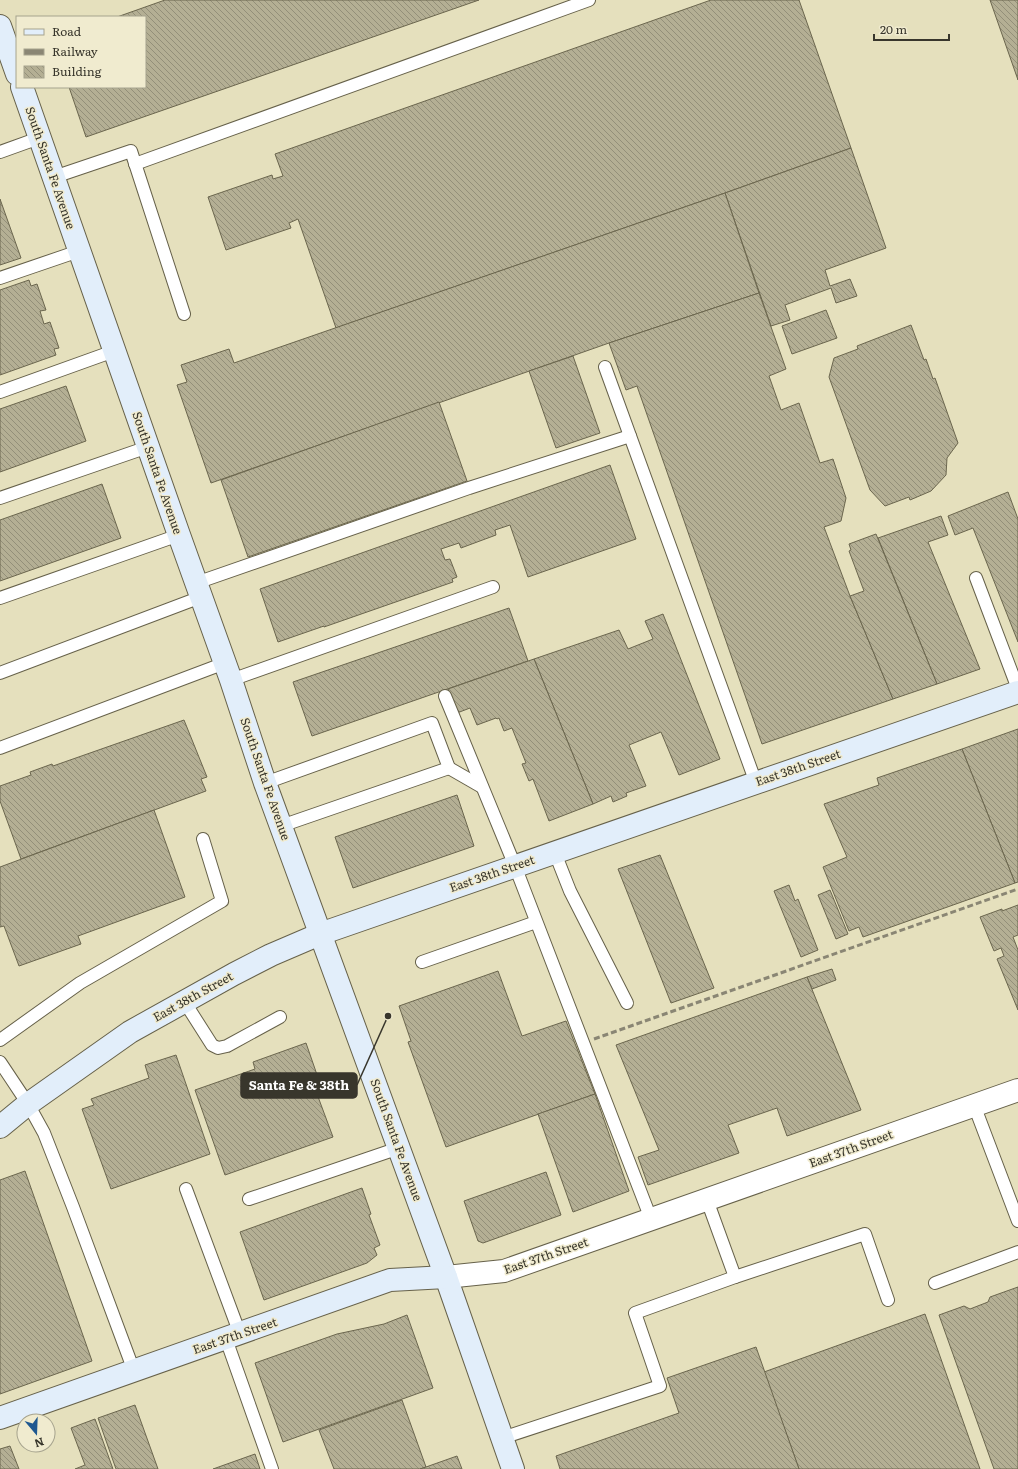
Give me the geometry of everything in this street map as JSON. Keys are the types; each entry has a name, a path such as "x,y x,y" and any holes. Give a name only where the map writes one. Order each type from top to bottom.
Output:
{"main road":[{"path":"0,26 16,71"},
{"name":"South Santa Fe Avenue","path":"22,88 281,826 446,1277 513,1469"},
{"name":"East 38th Street","path":"0,1127 28,1104 130,1032 184,1001 271,955 320,934 1018,692"},
{"name":"East 37th Street","path":"0,1418 233,1337 390,1280 446,1277"}],"street":[{"name":"East 37th Street","path":"446,1277 504,1271 1018,1090"}],"lane":[{"path":"135,164 589,0"},
{"path":"0,152 39,138"},
{"path":"54,177 131,151 184,314"},
{"path":"0,278 79,251"},
{"path":"0,392 114,351"},
{"path":"605,367 756,783"},
{"path":"0,673 199,590 479,485 630,436"},
{"path":"0,498 148,447"},
{"path":"0,598 179,535"},
{"path":"976,578 1018,689"},
{"path":"0,748 228,672 493,587"},
{"path":"445,696 515,866 651,1219"},
{"path":"266,783 432,723 449,768 482,787"},
{"path":"281,826 449,768"},
{"path":"0,1040 80,983 222,901 203,839"},
{"path":"555,853 570,892 627,1003"},
{"path":"422,962 536,922"},
{"path":"184,1001 212,1045 218,1048 227,1046 280,1017"},
{"path":"0,1062 28,1104 47,1141 73,1206 134,1371"},
{"path":"974,1105 1018,1221"},
{"path":"249,1199 398,1148"},
{"path":"186,1189 233,1337 272,1469"},
{"path":"707,1200 735,1277"},
{"path":"502,1438 660,1386 635,1312 865,1234 888,1300"},
{"path":"935,1283 1018,1252"}],"shaded area":[{"path":"0,0 1018,0 1018,1469 0,1469"}],"building":[{"path":"165,0 479,0 86,137 69,88 146,88 146,16 120,16"},
{"path":"711,0 799,0 851,148 336,328 298,219 289,223 291,228 226,250 208,197 272,175 273,179 283,176 275,154"},
{"path":"990,0 1018,0 1018,80"},
{"path":"851,148 886,248 825,270 830,286 850,279 857,296 836,303 831,288 785,305 790,320 771,326 725,193"},
{"path":"725,193 759,293 609,343 211,483 177,385 187,382 181,365 229,349 234,363"},
{"path":"0,199 21,258 0,265"},
{"path":"29,280 31,286 37,284 46,310 40,311 44,324 50,322 59,348 54,349 56,355 0,375 0,290"},
{"path":"759,293 786,369 769,376 781,410 799,403 820,463 833,459 846,498 841,521 824,527 850,596 893,699 762,744 637,386 626,390 609,343"},
{"path":"826,310 837,338 792,354 782,326"},
{"path":"911,325 924,360 926,359 933,379 935,378 958,443 947,458 946,475 931,491 910,500 909,497 885,506 870,490 829,377 834,358 858,349 857,346"},
{"path":"573,356 600,433 556,448 529,371"},
{"path":"66,386 86,441 0,472 0,409"},
{"path":"439,402 467,481 248,557 221,480"},
{"path":"610,465 636,539 528,577 510,525 495,530 496,535 461,548 459,543 441,549 445,560 450,559 457,577 452,579 453,582 278,642 260,589"},
{"path":"102,484 121,538 0,581 0,520"},
{"path":"1008,492 1018,519 1018,642 973,528 955,535 948,516"},
{"path":"941,516 948,535 928,542 980,669 937,684 878,538"},
{"path":"876,534 937,684 893,699 850,596 864,591 849,551 851,550 849,544"},
{"path":"509,608 528,661 312,736 293,682"},
{"path":"663,614 720,759 679,775 661,732 629,745 646,786 626,793 627,796 613,802 611,796 593,804 534,659 619,630 628,649 653,639 645,621"},
{"path":"534,659 593,804 549,821 533,779 529,781 522,764 526,763 512,728 504,731 499,718 477,725 470,708 457,713 448,689"},
{"path":"184,720 207,777 201,779 206,791 21,859 0,801 0,786 31,775 30,772 52,764 53,766"},
{"path":"1018,729 1018,882 1015,883 962,749"},
{"path":"962,749 1015,883 863,937 859,927 849,931 823,867 847,857 824,804 879,785 877,778"},
{"path":"457,795 474,846 353,888 335,837"},
{"path":"154,810 185,897 78,936 81,944 19,966 4,926 0,927 0,867"},
{"path":"660,855 714,988 671,1003 618,869"},
{"path":"789,885 795,901 798,899 818,950 801,957 774,891"},
{"path":"830,890 848,934 836,939 818,895"},
{"path":"1018,905 1018,935 1013,937 1018,950 1018,1010 997,959 1004,956 1001,948 994,951 980,917"},
{"path":"832,969 836,980 812,989 807,977"},
{"path":"498,971 522,1036 566,1021 595,1094 446,1147 408,1042 411,1041 399,1006"},
{"path":"807,977 861,1110 787,1136 777,1108 728,1125 739,1153 648,1185 638,1157 659,1150 616,1045"},
{"path":"306,1043 323,1092 317,1094 333,1137 225,1175 195,1090 255,1069 253,1062"},
{"path":"176,1055 210,1154 111,1189 82,1109 94,1105 91,1099 149,1078 145,1065"},
{"path":"595,1094 629,1191 573,1212 538,1114"},
{"path":"25,1171 92,1361 0,1394 0,1180"},
{"path":"546,1172 561,1215 483,1243 478,1241 464,1201"},
{"path":"362,1188 371,1214 369,1215 380,1245 374,1248 377,1255 367,1263 264,1300 240,1232"},
{"path":"1018,1287 1018,1469 994,1469 939,1315 964,1306 970,1309 988,1302 990,1297"},
{"path":"925,1314 980,1469 799,1469 764,1372"},
{"path":"407,1315 433,1388 283,1442 255,1363 337,1334 384,1324"},
{"path":"756,1347 799,1469 560,1469 556,1456 679,1413 667,1378"},
{"path":"402,1400 426,1467 420,1469 334,1469 319,1430"},
{"path":"135,1405 158,1469 116,1469 98,1418"},
{"path":"95,1419 113,1469 75,1469 85,1465 71,1428"},
{"path":"10,1446 19,1469 0,1469 0,1449"},
{"path":"255,1454 260,1469 213,1469"},
{"path":"457,1456 462,1469 420,1469 426,1467"}],"railway":[{"path":"594,1039 1018,889"}],"place":[{"name":"Santa Fe & 38th","path":"388,1016"}]}
